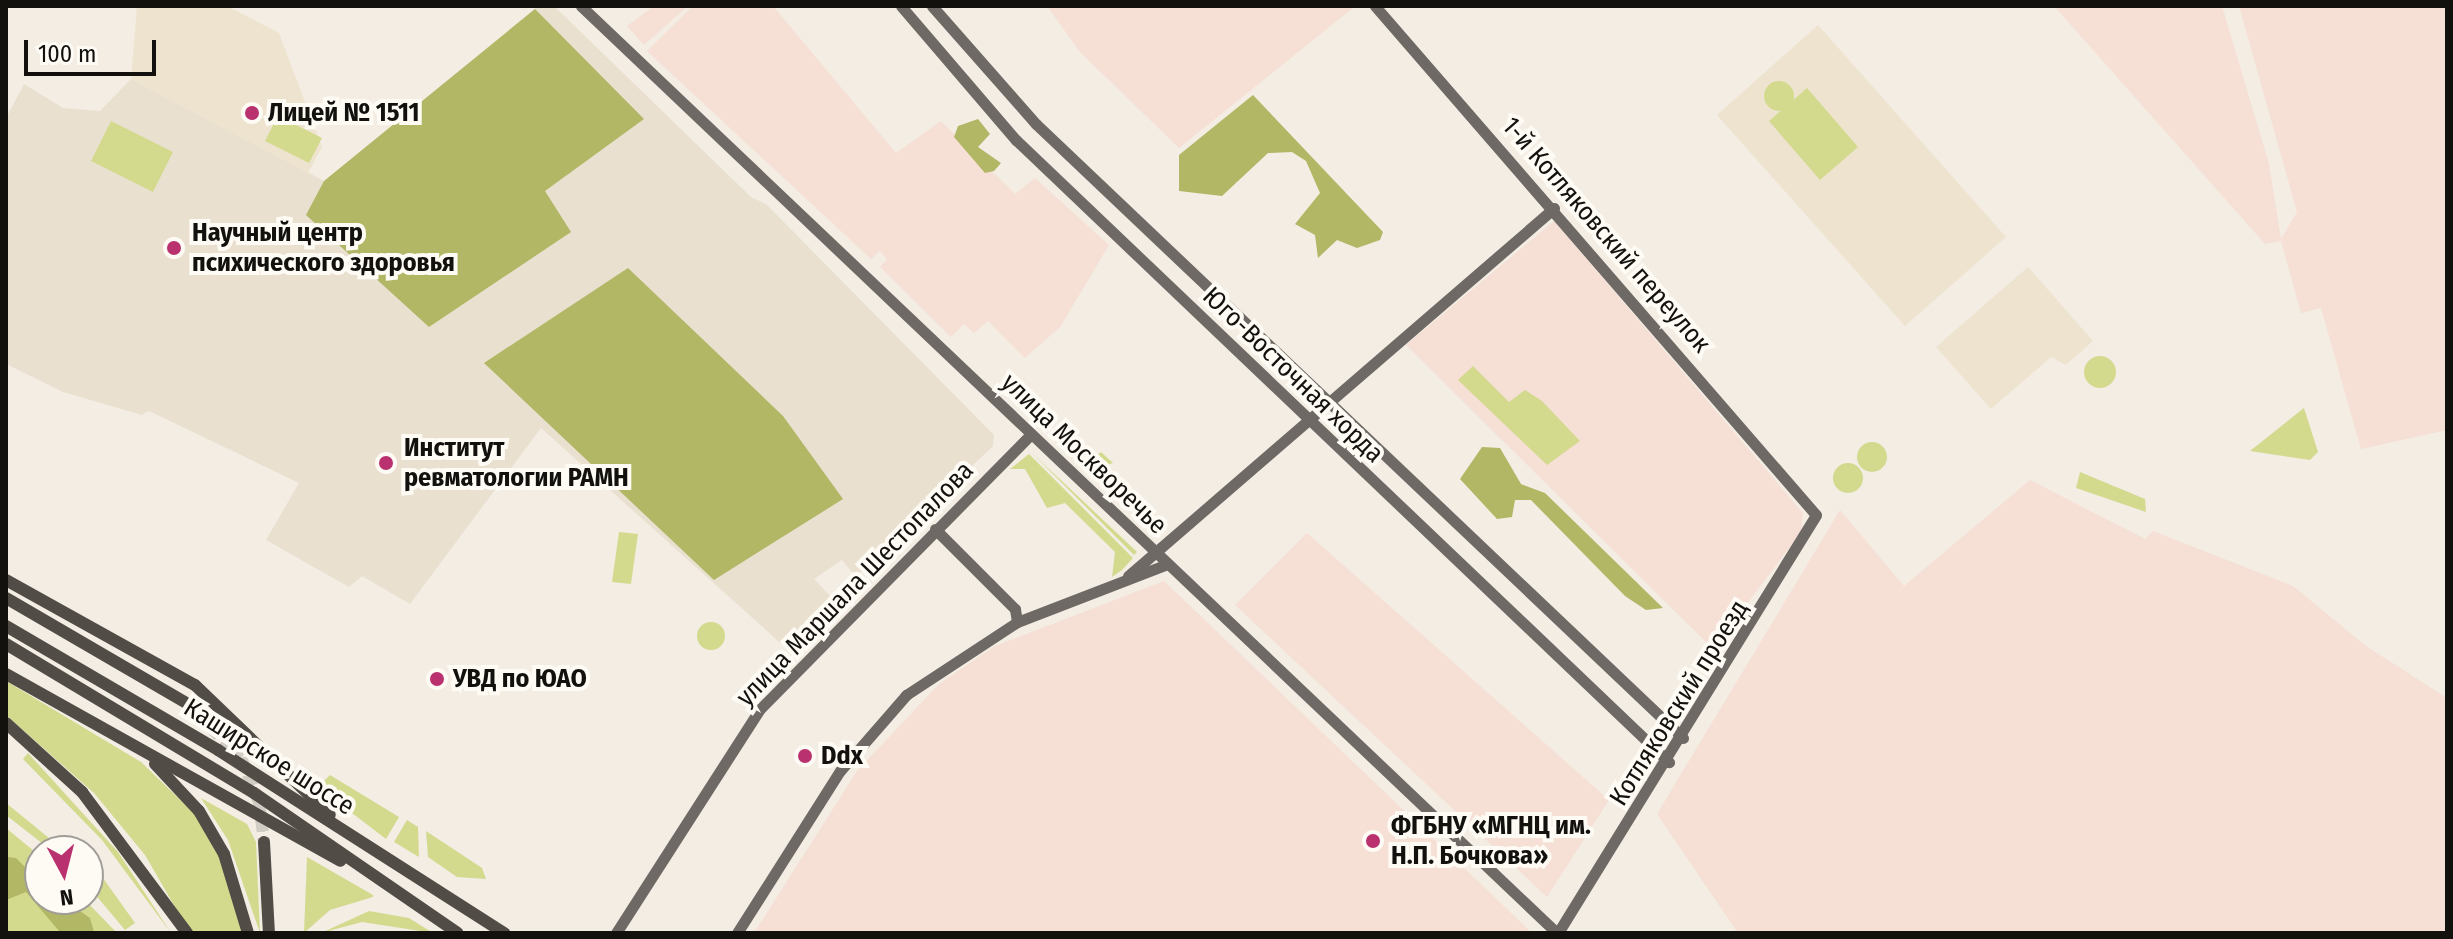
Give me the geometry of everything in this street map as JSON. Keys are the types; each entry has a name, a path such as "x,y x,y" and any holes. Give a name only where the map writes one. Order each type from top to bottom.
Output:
{"main road":[{"name":"улица Москворечье","path":"581,6 1558,933"},
{"name":"Юго-Восточная хорда","path":"901,6 1016,140 1669,762"},
{"name":"Юго-Восточная хорда","path":"932,6 1036,124 1683,738"},
{"name":"1-й Котляковский переулок","path":"1375,6 1803,493"},
{"path":"1122,582 1153,551 1554,208"},
{"name":"улица Маршала Шестопалова","path":"619,931 760,709 1031,434"},
{"name":"Котляковский проезд","path":"1558,933 1813,531 1816,515 1803,493"},
{"path":"935,529 1015,609 1017,622"},
{"path":"737,933 872,733 936,672 1017,622 1167,564"},
{"path":"6,580 195,685 344,829"},
{"name":"Каширское шоссе","path":"6,598 185,702"},
{"name":"Каширское шоссе","path":"6,626 344,829 504,933"},
{"name":"Каширское шоссе","path":"6,644 185,749 458,933"},
{"path":"6,674 382,882"},
{"path":"6,723 92,803 187,933"},
{"path":"141,750 211,830 234,877 248,933"},
{"path":"264,842 269,933"}],"shaded area":[{"name":"Лицей № 1511","path":"137,6 227,6 279,33 322,147 308,173 131,79"},
{"path":"538,6 554,6 751,197 766,204 994,435 993,446 862,571 855,576 842,560 814,579 838,604 787,649 541,428 410,604 362,576 349,587 266,540 299,483 149,411 142,415 63,392 6,364 6,118 24,84 63,108 100,111 131,79 324,181"},
{"path":"654,6 688,6 644,45 627,26"},
{"path":"693,6 773,6 896,153 941,121 1015,194 1035,178 1109,245 1060,327 1025,358 988,321 974,333 964,324 951,337 880,267 887,259 880,251 871,259 647,51"},
{"path":"1047,6 1353,8 1179,148 1080,52"},
{"path":"2054,6 2222,6 2269,164 2281,239 2297,212 2239,6 2447,6 2447,430 2361,449 2321,308 2301,313 2281,241 2265,244"},
{"path":"1818,25 2006,237 1905,326 1717,115"},
{"path":"1554,221 1803,513 1801,532 1713,649 1406,345"},
{"path":"2028,267 2093,341 2066,365 2051,357 1991,409 1936,347"},
{"path":"2030,480 2145,539 2153,531 2293,586 2366,646 2447,698 2447,933 1738,933 1657,814 1840,510 1904,586"},
{"path":"1307,533 1609,800 1547,897 1235,605"},
{"path":"1164,581 1532,933 754,933 857,771 939,684 995,646"}],"green space":[{"path":"535,9 644,119 545,191 571,232 429,327 306,215 324,181"},
{"path":"1779,81 1789,86 1794,96 1789,106 1779,111 1769,106 1764,96 1769,86"},
{"path":"1807,88 1858,147 1820,180 1769,121"},
{"path":"1253,95 1383,232 1380,240 1357,248 1337,240 1318,258 1315,235 1295,224 1320,193 1306,161 1292,152 1268,153 1222,196 1179,191 1179,155"},
{"path":"278,116 322,138 309,163 265,141"},
{"path":"978,119 990,134 978,147 1001,163 994,171 985,173 954,137 958,126"},
{"path":"111,121 173,152 153,192 91,161"},
{"path":"628,268 783,416 843,499 714,580 484,363"},
{"path":"2100,356 2112,360 2116,372 2112,384 2100,388 2088,384 2084,372 2088,360"},
{"path":"1473,366 1509,402 1525,390 1542,401 1580,441 1547,465 1458,380"},
{"path":"2304,408 2318,452 2310,460 2250,451"},
{"path":"1055,429 1091,460 1101,452 1113,463 1091,471"},
{"path":"1872,442 1883,446 1887,457 1883,468 1872,472 1861,468 1857,457 1861,446"},
{"path":"1482,447 1500,448 1521,484 1545,493 1663,608 1646,610 1625,596 1531,500 1515,500 1512,517 1497,519 1460,479"},
{"path":"1031,452 1137,552 1134,555"},
{"path":"1029,454 1133,558 1122,570 1112,577 1115,552 1065,503 1047,508 1025,469 1010,469"},
{"path":"1848,463 1859,467 1863,478 1859,489 1848,493 1837,489 1833,478 1837,467"},
{"path":"2080,472 2145,499 2146,512 2076,488"},
{"path":"619,532 638,534 631,584 612,582"},
{"path":"711,622 721,626 725,636 721,646 711,650 701,646 697,636 701,626"},
{"path":"6,681 141,762 200,819 224,864 242,933 190,933 145,855 94,793 6,715"},
{"path":"28,753 103,835 97,835 23,759"},
{"path":"330,775 399,817 386,839 318,787"},
{"path":"201,798 247,824 256,842 260,933 228,840"},
{"path":"6,803 45,835 32,835 6,815"},
{"path":"407,820 418,827 419,857 394,842"},
{"path":"6,828 24,843 24,915 100,915 117,933 6,933"},
{"path":"426,831 482,868 486,879 457,877 428,857"},
{"path":"104,837 118,852 171,933 104,843"},
{"path":"6,857 16,858 24,866 24,893 6,900"},
{"path":"307,857 373,897 330,910 304,933"},
{"path":"104,879 135,923 125,930 104,905"},
{"path":"369,911 409,918 433,933 362,922 321,933"},
{"path":"45,915 86,915 90,918 94,932 59,931"}],"tunnel":[{"path":"185,702 241,758 259,802 264,842"}],"place":[{"name":"Лицей № 1511","path":"252,113"},
{"name":"Научный центр психического здоровья","path":"174,248"},
{"name":"Институт ревматологии РАМН","path":"386,463"},
{"name":"УВД по ЮАО","path":"437,679"},
{"name":"Ddx","path":"805,756"},
{"name":"ФГБНУ «МГНЦ им. Н.П. Бочкова»","path":"1373,841"}]}
